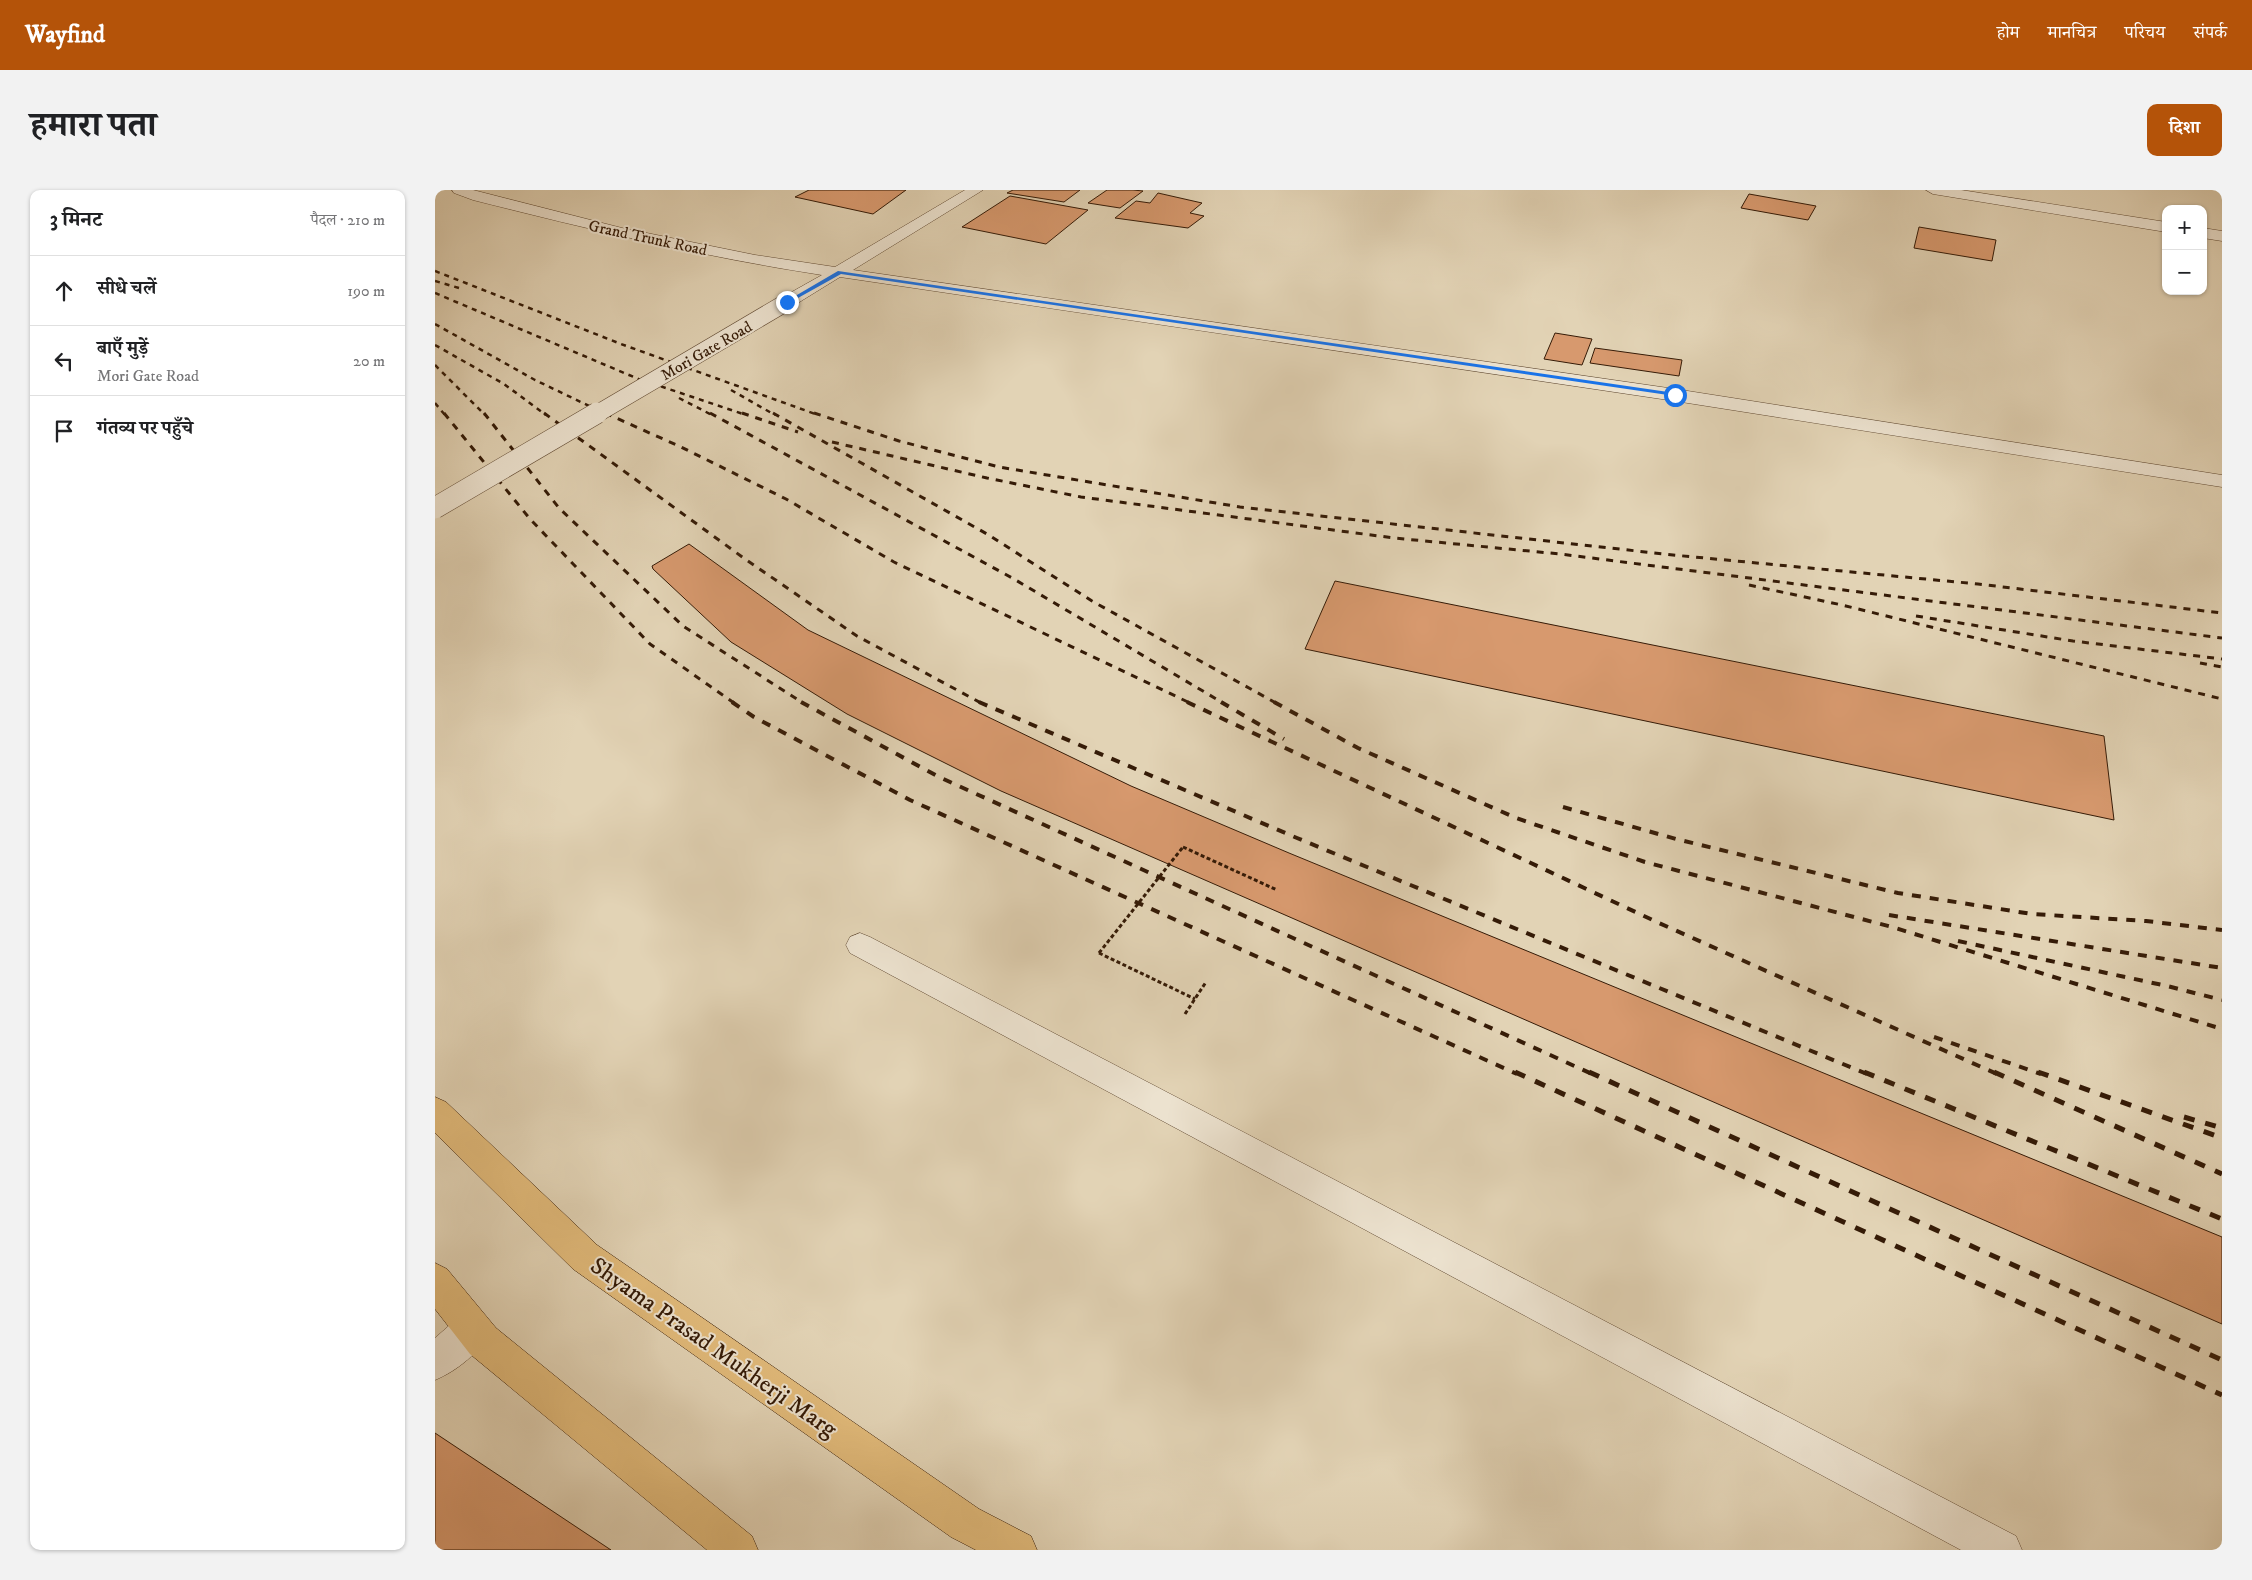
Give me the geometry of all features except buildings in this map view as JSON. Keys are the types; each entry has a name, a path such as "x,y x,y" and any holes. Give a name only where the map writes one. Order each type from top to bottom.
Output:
{"main road":[{"name":"Shyama Prasad Mukherji Marg","path":"435,1112 585,1257 965,1523 1017,1550"},
{"path":"435,1281 483,1341 737,1550"}],"street":[{"name":"Grand Trunk Road","path":"459,190 478,197 622,232 755,260 1675,395 2222,480"},
{"name":"Mori Gate Road","path":"435,508 840,272 976,190"},
{"path":"1933,190 1966,193 2162,226"},
{"path":"2207,234 2222,236"},
{"path":"860,945 2002,1550"},
{"path":"435,1362 473,1329"}],"path":[{"path":"1195,999 1099,953 1183,848 1277,890"},
{"path":"1185,1014 1207,982"}],"railway":[{"path":"435,271 621,344 818,415"},
{"path":"435,281 459,288"},
{"path":"435,293 648,383"},
{"path":"435,324 535,380 608,415"},
{"path":"435,345 504,384 546,415"},
{"path":"435,365 485,415"},
{"path":"642,380 746,415"},
{"path":"731,390 775,415"},
{"path":"679,398 712,415"},
{"path":"435,403 445,415"},
{"path":"444,413 530,519 650,644 734,703"},
{"path":"484,413 559,508 683,626 803,703"},
{"path":"544,413 745,559 857,636 980,702"},
{"path":"605,413 681,447 786,499 894,562 1190,703"},
{"path":"710,413 1014,579 1223,703"},
{"path":"742,413 798,432"},
{"path":"773,413 987,534 1092,601 1276,703"},
{"path":"814,413 899,441 999,467 1240,507 1673,555 1978,584 2222,613"},
{"path":"832,442 987,478 1081,497 1394,538 1560,554 2222,638"},
{"path":"1749,585 1842,605 2222,699"},
{"path":"1916,616 2073,641 2222,659"},
{"path":"2200,663 2222,667"},
{"path":"732,702 754,717 910,800 1517,1074"},
{"path":"801,702 939,777 1592,1074"},
{"path":"980,702 1297,838 1867,1074"},
{"path":"1187,702 1659,923 1997,1074"},
{"path":"1221,702 1284,739"},
{"path":"1274,702 1358,748 1516,818 1645,862 1892,927 2222,1029"},
{"path":"1563,807 1676,839 1898,893 2032,914 2146,921 2222,930"},
{"path":"1889,915 2222,968"},
{"path":"1958,941 2167,986 2222,1000"},
{"path":"1934,1037 2041,1074"},
{"path":"1515,1072 2222,1395"},
{"path":"1589,1072 2222,1360"},
{"path":"1864,1072 2222,1219"},
{"path":"1994,1072 2222,1174"},
{"path":"2038,1072 2222,1138"},
{"path":"2184,1117 2222,1128"}],"route":[{"path":"787,302 840,272 1675,395"}]}
